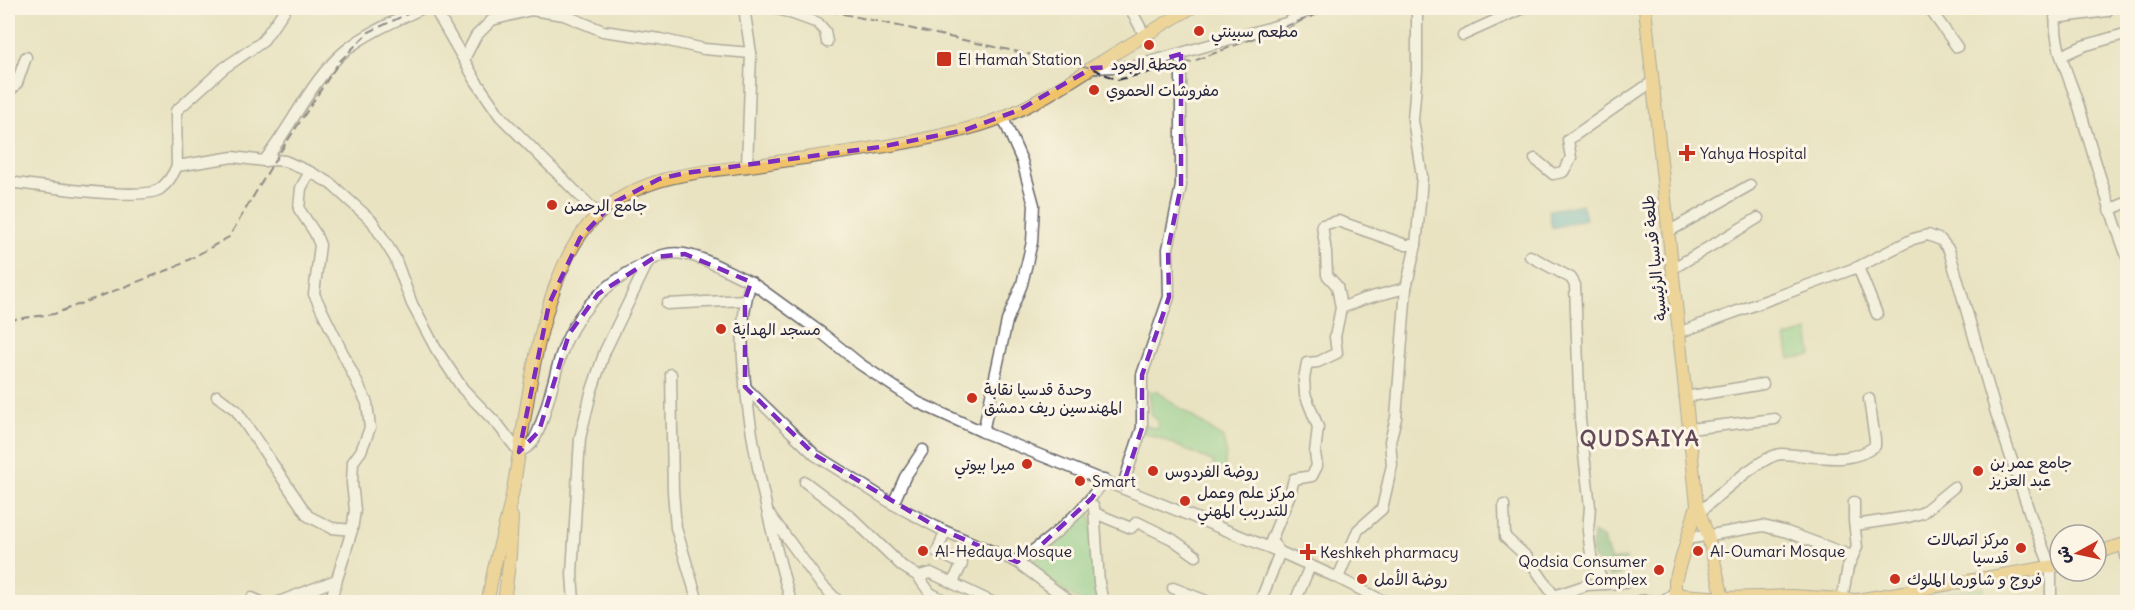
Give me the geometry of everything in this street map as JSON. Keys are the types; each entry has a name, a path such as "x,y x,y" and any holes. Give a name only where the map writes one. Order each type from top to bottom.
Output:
{"main road":[{"name":"طلعة قدسيا الرئيسية","path":"1645,8 1685,396 1698,509 1708,536 1712,599"},
{"path":"488,603 493,571 512,498 540,333 568,257 598,214 635,189 660,179 685,173 747,166 913,140 965,130 1003,118 1035,102 1186,9"},
{"path":"504,603 510,556 512,498"},
{"name":"طلعة قدسيا الرئيسية","path":"1675,592 1675,581 1698,509"},
{"path":"2108,549 2126,544"},
{"path":"1675,592 1712,599 1857,601 2048,567"}],"street":[{"path":"8,182 73,190 147,194 159,189 171,178 177,166 176,111 224,68 262,42 285,8"},
{"path":"264,161 282,139 323,75 347,50 423,8"},
{"path":"744,8 751,53 747,166"},
{"path":"776,8 818,23 825,31 827,42"},
{"path":"1131,8 1145,36"},
{"path":"1092,68 1136,66 1181,54 1286,23 1313,8"},
{"path":"1338,578 1358,530 1382,509 1392,465 1390,441 1396,418 1406,288 1416,245 1422,176 1413,120 1418,8"},
{"path":"1463,34 1523,8"},
{"path":"1929,8 1957,48"},
{"path":"437,9 464,59 500,116 598,214"},
{"path":"464,59 476,36 492,20 531,10 564,15 603,30 704,49 751,53"},
{"path":"2107,11 2056,13 2055,34 2080,109 2109,210 2127,259"},
{"path":"2061,56 2083,46 2127,33"},
{"path":"1122,488 1142,428 1142,375 1168,297 1168,249 1181,186 1181,54"},
{"path":"8,89 13,88 17,83 26,57"},
{"path":"1535,159 1552,174 1563,172 1571,158 1568,140 1652,82"},
{"path":"983,432 1007,321 1022,284 1032,242 1034,205 1022,161 1003,118"},
{"path":"177,166 233,157 285,161 310,171 330,183 372,221 395,258 412,304 436,349 463,389 493,420 519,452 531,444 538,431 570,333 598,294 618,277 655,257 667,253 685,254 752,282 860,364 917,402 983,432 1280,552 1385,602"},
{"path":"310,171 301,188 298,209 318,237 320,245 314,294 368,403 370,428 361,451 353,462 352,483 355,510 352,530 330,603"},
{"path":"1668,232 1750,185"},
{"path":"2109,210 2127,202"},
{"path":"1672,269 1758,218"},
{"path":"1280,552 1271,541 1294,478 1312,476 1317,466 1315,453 1318,427 1305,394 1304,379 1307,363 1318,362 1337,353 1335,338 1341,308 1337,286 1327,275 1322,225 1338,221 1406,245 1416,245"},
{"path":"1678,333 1857,267 1913,239 1928,235 1941,240 1949,250 1996,413 2030,514 2048,550"},
{"path":"1530,256 1571,278 1575,285 1580,419 1590,507 1588,531 1592,562 1605,584"},
{"path":"574,603 572,574 580,438 591,393 605,351 648,262"},
{"path":"1857,267 1877,314"},
{"path":"752,282 745,300 743,350 745,387 755,456 771,533 791,603"},
{"path":"1341,308 1364,299 1406,288"},
{"path":"667,304 745,300"},
{"path":"671,374 676,528 698,603"},
{"path":"1685,396 1763,384"},
{"path":"745,387 815,455 893,504 945,532 1017,562 1071,603"},
{"path":"217,396 236,410 308,516 332,528 352,530"},
{"path":"1698,509 1731,483 1778,454 1845,458 1863,454 1872,449 1875,446 1875,440 1869,399"},
{"path":"1689,429 1775,419"},
{"path":"893,504 904,477 923,450"},
{"path":"1017,562 1039,547 1092,498 1104,480"},
{"path":"805,483 850,516 902,566 918,576 930,592 948,603"},
{"path":"1855,525 1922,513 1954,487"},
{"path":"1092,498 1099,583 1103,603"},
{"path":"1842,599 1848,567 1857,547 1854,502"},
{"path":"1504,505 1505,537 1528,558 1555,599 1587,585 1625,584"},
{"path":"768,513 820,583 839,603"},
{"path":"1095,513 1131,528 1137,522 1173,539 1196,556"},
{"path":"1687,539 1763,526 1787,532 1852,556"},
{"path":"945,532 937,552 962,564 953,582"},
{"path":"2126,544 2127,567"},
{"path":"1260,603 1280,552"},
{"path":"1295,603 1310,566"},
{"path":"918,576 931,573 992,603"},
{"path":"279,603 336,580"},
{"path":"2051,603 2054,583"},
{"path":"1173,588 1209,603"},
{"path":"1637,603 1642,600 1665,601 1675,592"}],"highlighted area":[{"path":"1181,54 1181,186 1168,249 1169,297 1142,375 1142,428 1122,488 1104,480 1092,498 1039,547 1017,562 940,529 815,455 745,387 745,300 751,282 685,254 655,257 598,294 569,334 539,431 519,452 549,304 580,238 613,203 659,179 685,173 880,147 965,130 1019,110 1092,68 1136,66"}],"green space":[{"path":"1808,331 1812,355 1790,359 1786,337"},
{"path":"1149,391 1157,392 1223,438 1226,451 1224,475 1212,470 1214,462 1144,433 1146,426 1158,429 1157,419 1152,417"},
{"path":"1091,512 1099,602 1081,602 1028,565"},
{"path":"1593,533 1603,538 1611,561 1626,558 1625,567 1620,575 1610,577 1592,556"},
{"path":"1984,587 1986,602 1876,602"}],"water":[{"path":"1582,204 1586,219 1552,228 1549,210"}],"railway":[{"path":"8,320 54,314 176,267 229,237 275,160 339,62 369,32 420,8"},
{"path":"816,8 1092,68 1117,80 1191,62 1334,8"}],"place":[{"name":"مطعم سبينتي","path":"1199,31"},
{"name":"محطة الجود","path":"1149,45"},
{"name":"El Hamah Station","path":"944,59"},
{"name":"مفروشات الحموي","path":"1094,90"},
{"name":"Yahya Hospital","path":"1687,153"},
{"name":"جامع الرحمن","path":"552,205"},
{"name":"مسجد الهداية","path":"721,329"},
{"name":"وحدة قدسيا نقابة المهندسين ريف دمشق","path":"972,398"},
{"name":"ميرا بيوتي","path":"1027,464"},
{"name":"روضة الفردوس","path":"1153,471"},
{"name":"جامع عمر بن عبد العزيز","path":"1978,471"},
{"name":"Smart","path":"1080,481"},
{"name":"مركز علم وعمل للتدريب المهني","path":"1185,501"},
{"name":"مركز اتصالات قدسيا","path":"2021,548"},
{"name":"Al-Hedaya Mosque","path":"923,551"},
{"name":"Al-Oumari Mosque","path":"1698,551"},
{"name":"Keshkeh pharmacy","path":"1308,552"},
{"name":"Qodsia Consumer Complex","path":"1659,570"},
{"name":"روضة الأمل","path":"1362,579"},
{"name":"فروج و شاورما الملوك","path":"1895,579"}],"district":[{"name":"QUDSAIYA","path":"1640,438"}]}
